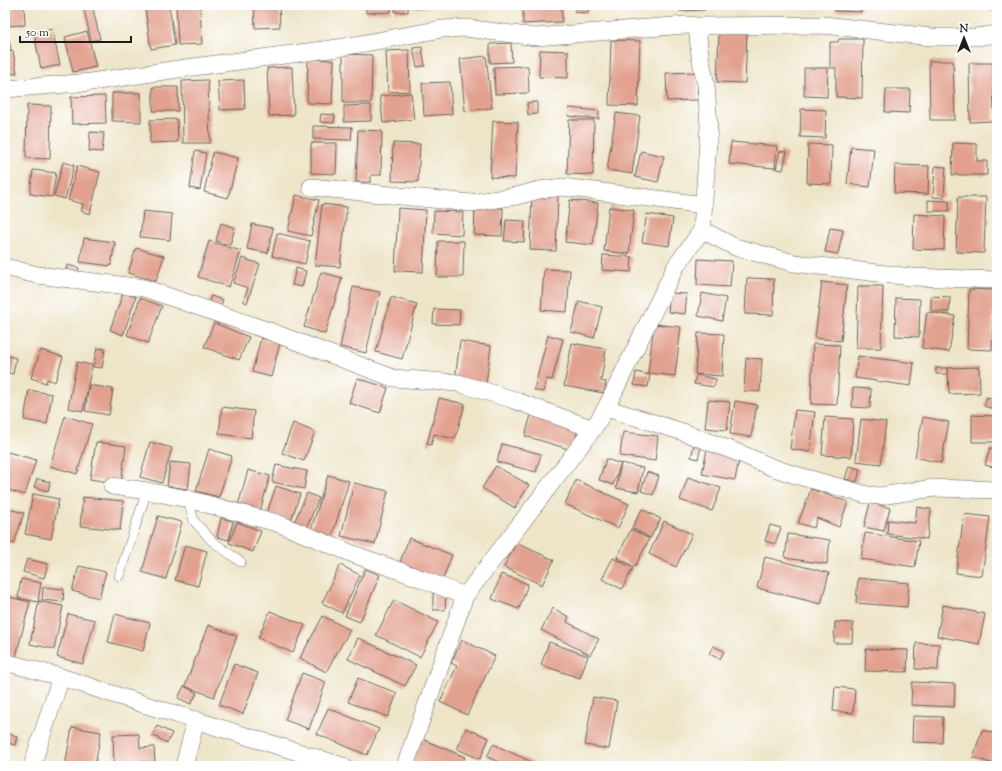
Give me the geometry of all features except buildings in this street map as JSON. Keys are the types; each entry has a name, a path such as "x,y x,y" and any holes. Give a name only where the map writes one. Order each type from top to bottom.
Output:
{"street":[{"path":"5,89 91,82 338,48 442,29 465,28 536,37 684,25 824,25 931,37 976,37 997,34"},
{"path":"405,766 465,596 514,530 593,429 606,408 676,266 702,230 709,126 706,86 696,26"},
{"path":"311,187 471,203 562,187 704,205"},
{"path":"702,230 735,247 794,263 911,277 997,280"},
{"path":"5,267 37,275 144,288 269,331 393,378 458,383 511,399 593,429"},
{"path":"606,408 683,432 744,455 770,467 867,495 880,496 934,488 997,490"},
{"path":"112,486 188,499 277,523 353,554 465,596"},
{"path":"5,662 61,677 343,766"},
{"path":"32,766 61,677"},
{"path":"184,766 196,720"}],"lane":[{"path":"119,576 147,491"},
{"path":"188,499 194,521 212,541 241,562"}]}
